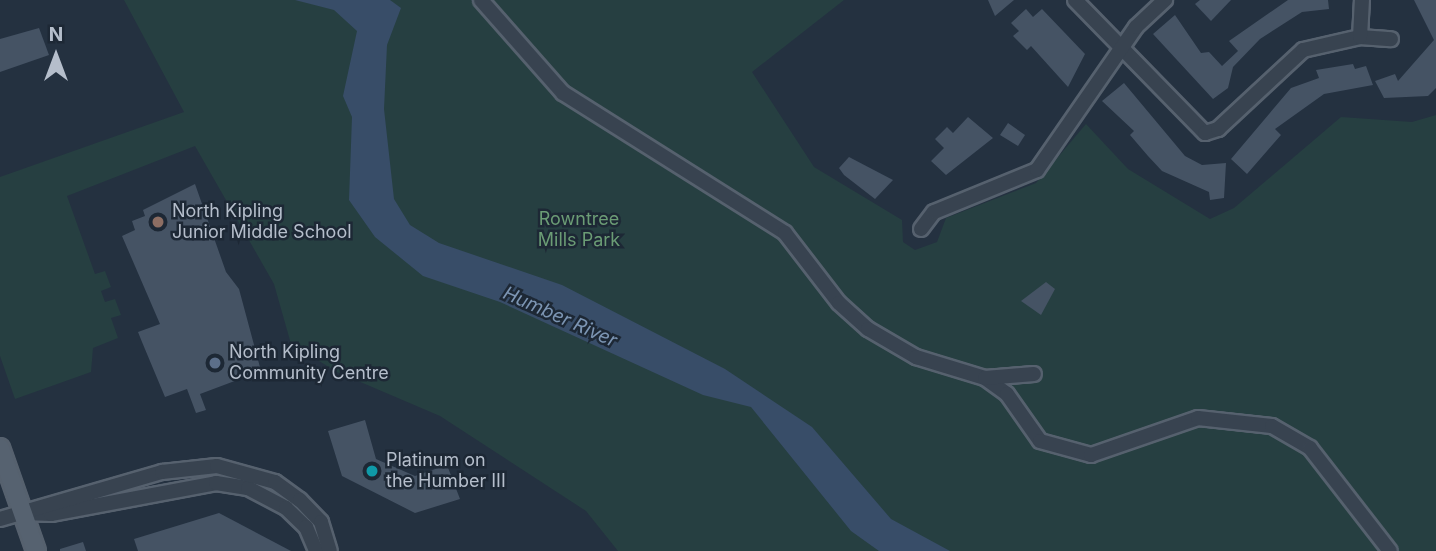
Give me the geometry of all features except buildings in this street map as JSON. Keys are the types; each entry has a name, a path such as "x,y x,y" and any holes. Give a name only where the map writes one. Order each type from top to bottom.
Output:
{"main road":[{"path":"0,448 36,551"}],"street":[{"path":"481,0 563,93 795,242 839,303 869,329 916,357 985,377 1034,374"},
{"path":"1075,0 1205,133 1218,129 1294,55 1360,37 1391,39"},
{"path":"921,229 934,212 1037,170 1121,46 1165,0"},
{"path":"1360,37 1362,0"},
{"path":"985,377 1007,394 1040,441 1070,454 1106,452 1198,418 1272,425 1310,448 1390,551"},
{"path":"0,519 162,472 217,466 275,482 321,522 330,551"},
{"path":"162,472 166,489"},
{"path":"23,513 51,514 166,489 216,483 248,488 286,509 306,527 316,551"}],"green space":[{"name":"Rowntree Mills Park","path":"124,0 844,0 752,72 814,167 902,220 903,242 915,250 937,242 946,218 1036,183 1086,124 1128,169 1210,219 1234,208 1341,117 1412,122 1436,115 1436,551 618,551 586,511 440,416 337,372 291,344 274,284 195,146 67,196 95,274 105,271 111,287 101,291 105,302 115,299 121,315 111,318 118,338 93,348 91,372 15,399 0,356 0,177 184,112"}],"water":[{"name":"Humber River","path":"295,0 390,0 401,8 387,45 384,109 394,199 410,225 439,243 562,285 725,369 812,427 891,519 950,551 879,551 851,531 751,407 703,395 500,302 423,276 375,237 349,200 352,117 343,96 357,31 334,10"}],"place":[{"name":"North Kipling Junior Middle School","path":"158,222"},
{"name":"North Kipling Community Centre","path":"215,363"},
{"name":"Platinum on the Humber III","path":"372,471"}]}
